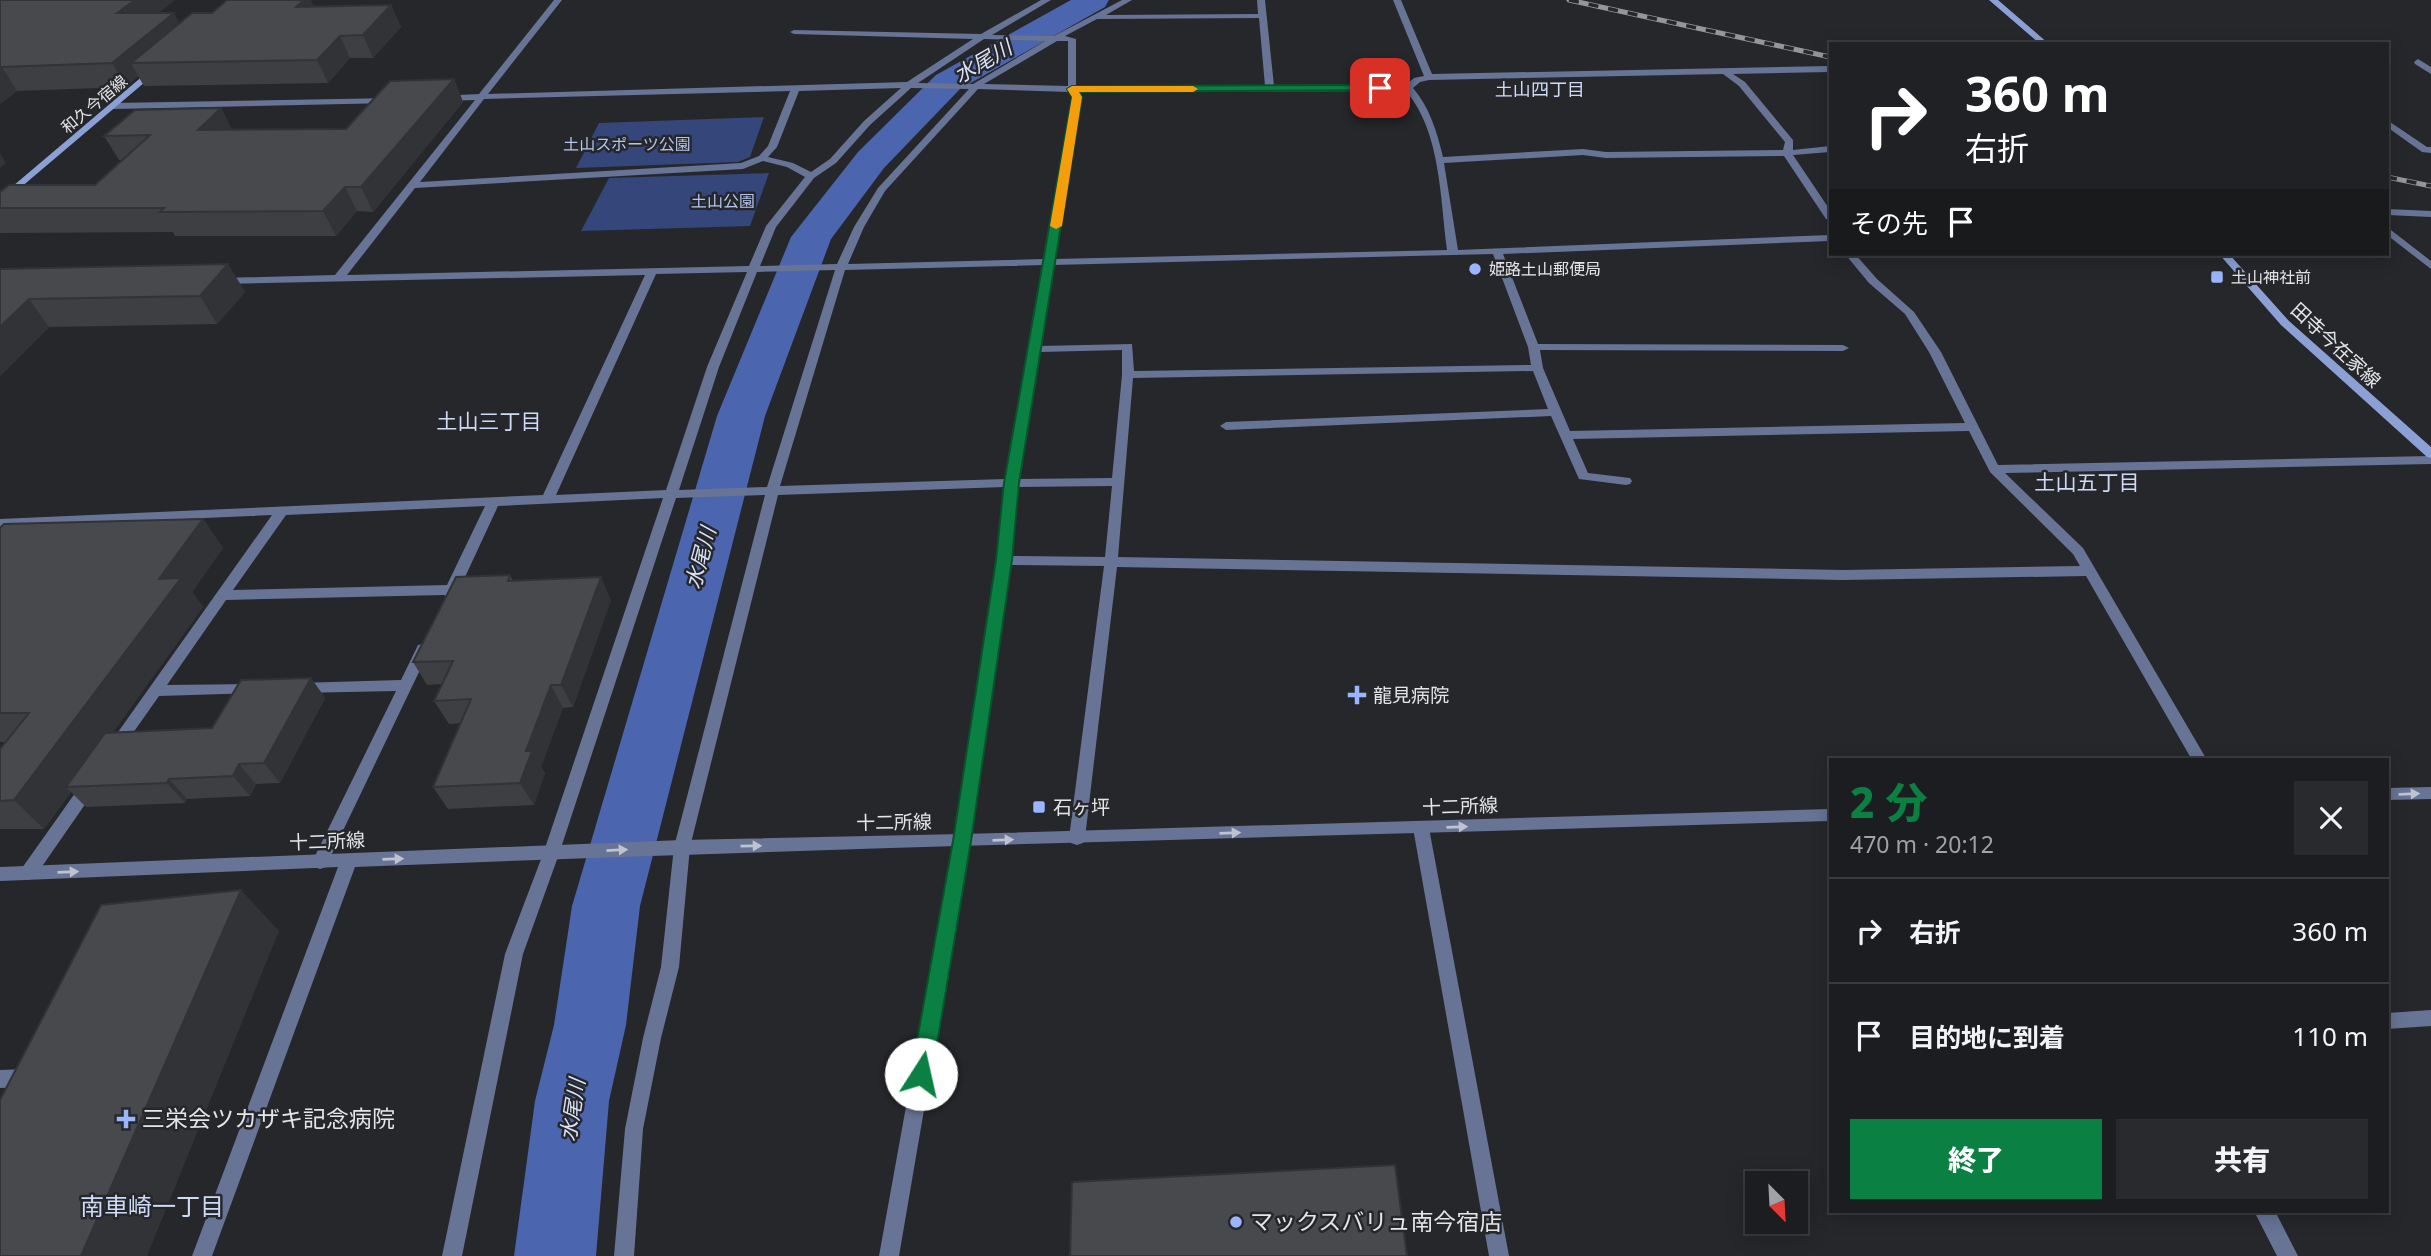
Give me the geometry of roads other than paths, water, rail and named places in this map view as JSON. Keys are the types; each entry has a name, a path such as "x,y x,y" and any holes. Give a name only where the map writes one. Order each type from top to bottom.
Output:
{"main road":[{"path":"1993,0 2043,42"},
{"name":"和久今宿線","path":"0,202 165,62"},
{"name":"田寺今在家線","path":"2226,256 2284,323 2431,457"}],"street":[{"path":"338,279 558,0"},
{"path":"452,1256 514,954 551,854 713,367 771,226 811,176 833,161 867,123 909,85 985,35 1048,0"},
{"path":"624,1256 634,1129 652,1038 670,967 682,847 772,492 841,267 859,227 881,190 977,85 1056,37 1128,0"},
{"path":"1261,0 1270,89"},
{"path":"1397,0 1429,77"},
{"path":"1096,17 1264,16"},
{"path":"794,32 1072,39 1072,89 1077,97 1012,483 1004,560 962,841 889,1256"},
{"path":"2418,62 2431,71"},
{"path":"428,99 909,85 1072,89 1408,88 1417,80 1429,77 1560,72 1829,69"},
{"path":"1726,72 1742,84 1790,142 1787,153 1829,216"},
{"path":"1408,88 1417,96 1438,160 1453,253"},
{"path":"412,185 743,166 762,158 772,147 795,89"},
{"path":"113,106 401,99"},
{"path":"2389,124 2425,150 2431,150"},
{"path":"1438,160 1583,152 1606,155 1787,153 1829,149"},
{"path":"762,158 790,165 811,176"},
{"path":"2389,212 2431,214"},
{"path":"2389,232 2431,266"},
{"path":"205,281 1453,253 1829,238"},
{"path":"1496,250 1534,346 1537,368 1583,476 1626,481"},
{"path":"1852,256 1873,281 1909,312 1935,352 1993,469 2078,551 2199,758"},
{"path":"547,501 651,273"},
{"path":"1036,349 1128,346 1128,375 1111,562 1077,838"},
{"path":"1534,346 1843,348"},
{"path":"1128,375 1537,368"},
{"path":"1226,426 1556,412"},
{"path":"1566,435 1971,427"},
{"path":"1993,469 2431,457"},
{"path":"0,523 670,494 1118,482"},
{"path":"222,595 449,596 493,503"},
{"path":"28,873 281,512"},
{"path":"1004,560 1843,575 2088,571"},
{"path":"320,862 428,638"},
{"path":"154,691 405,685"},
{"path":"2389,794 2431,793"},
{"name":"十二所線","path":"0,874 682,847 1829,815"},
{"path":"1422,828 1499,1256"},
{"path":"202,1256 349,861"},
{"path":"2389,1021 2431,1018"},
{"path":"0,1079 41,1078"},
{"path":"2264,1213 2288,1256"}],"waterway":[{"name":"水尾川","path":"555,1256 572,1101 590,1025 606,906 741,416 811,237 871,160 948,82 1094,0"}],"railway":[{"path":"1569,0 1829,57"},
{"path":"2389,177 2431,186"}],"place":[{"name":"姫路土山郵便局","path":"1475,269"},
{"name":"土山神社前","path":"2217,277"},
{"name":"龍見病院","path":"1357,695"},
{"name":"石ヶ坪","path":"1039,807"},
{"name":"三栄会ツカザキ記念病院","path":"126,1119"},
{"name":"マックスバリュ南今宿店","path":"1236,1222"}],"district":[{"name":"土山四丁目","path":"1540,90"},
{"name":"土山三丁目","path":"489,422"},
{"name":"土山五丁目","path":"2087,483"},
{"name":"南車崎一丁目","path":"152,1207"}],"park label":[{"name":"土山スポーツ公園","path":"627,144"},
{"name":"土山公園","path":"723,201"}]}
